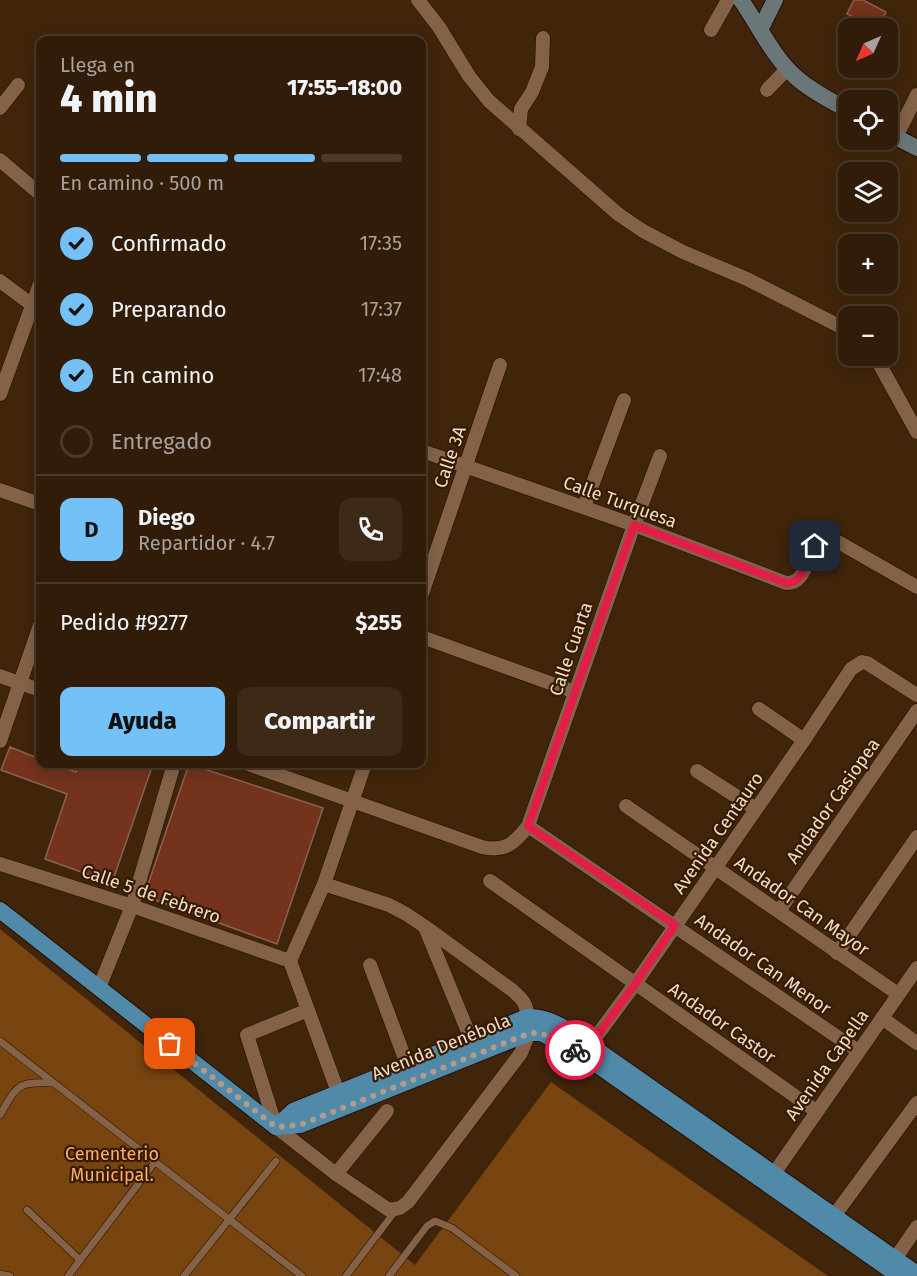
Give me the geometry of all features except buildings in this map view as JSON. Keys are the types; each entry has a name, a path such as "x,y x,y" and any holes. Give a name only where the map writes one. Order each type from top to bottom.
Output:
{"main road":[{"path":"741,0 760,30 797,78 838,105"},
{"path":"760,30 775,0"},
{"path":"898,138 917,148"},
{"path":"0,910 276,1127"},
{"name":"Avenida Denébola","path":"276,1127 300,1125 529,1025"},
{"name":"Avenida Denébola","path":"276,1127 293,1112 407,1064 471,1039 529,1025 541,1033 586,1050 770,1179 890,1270 917,1275"},
{"name":"Avenida Denébola","path":"770,1179 834,1216 890,1270"}],"street":[{"path":"418,0 439,27 469,76 489,101 618,214 643,231 683,252 747,279 838,325"},
{"path":"711,30 728,0"},
{"path":"519,129 521,109 532,92 542,67 543,38"},
{"path":"767,90 788,68"},
{"path":"0,108 18,85"},
{"path":"898,125 917,95"},
{"path":"0,160 36,191"},
{"path":"0,281 36,309 0,394"},
{"name":"Calle 3A","path":"426,582 500,365"},
{"path":"881,366 917,432"},
{"path":"584,507 624,400"},
{"name":"Calle Turquesa","path":"426,452 634,525 786,583 795,582 815,546 826,539 832,540 917,587"},
{"name":"Calle Cuarta","path":"353,801 495,850 518,839 528,826 660,456"},
{"path":"0,490 36,503"},
{"path":"0,741 36,636"},
{"path":"426,638 575,692"},
{"name":"Avenida Centauro","path":"586,1050 635,984 804,740 850,669 862,662 874,666 917,694"},
{"path":"0,676 36,688"},
{"path":"759,709 804,740"},
{"name":"Andador Casiopea","path":"779,912 917,711"},
{"path":"99,988 132,906 173,768"},
{"path":"259,768 353,801"},
{"path":"338,1092 290,961 324,884 364,768"},
{"path":"697,771 756,809"},
{"name":"Andador Can Mayor","path":"626,806 898,994"},
{"name":"Andador Can Menor","path":"528,826 858,1051"},
{"path":"837,953 917,837"},
{"name":"Calle 5 de Febrero","path":"0,864 132,906 290,961"},
{"name":"Andador Castor","path":"490,881 816,1111"},
{"name":"Avenida Denébola","path":"324,884 389,905 424,926 512,990 528,1008 529,1025"},
{"path":"424,926 471,1039"},
{"path":"370,965 407,1064"},
{"name":"Avenida Capella","path":"770,1179 917,968"},
{"path":"308,1010 247,1035 276,1127 336,1174 389,1210 396,1210 408,1202 521,1053 529,1025"},
{"path":"882,1018 917,1043"},
{"path":"834,1216 917,1103"},
{"path":"336,1174 387,1111"},
{"path":"890,1270 917,1227"}],"lane":[{"path":"0,1041 302,1276"},
{"path":"0,1115 18,1086 30,1082 54,1084"},
{"path":"184,1276 276,1161"},
{"path":"68,1276 155,1162"},
{"path":"27,1210 80,1260"},
{"path":"346,1276 396,1210"},
{"path":"389,1276 427,1226 435,1221 452,1228 516,1276"},
{"path":"0,1274 10,1276"}],"green space":[{"name":"Cementerio Municipal.","path":"0,929 415,1265 551,1082 828,1276 0,1276"}],"way so far":[{"path":"170,1044 276,1127 300,1125 530,1033 541,1033 575,1050"}],"route":[{"path":"575,1050 583,1055 675,925 528,826 634,525 786,583 792,583 798,579 815,546"}]}
